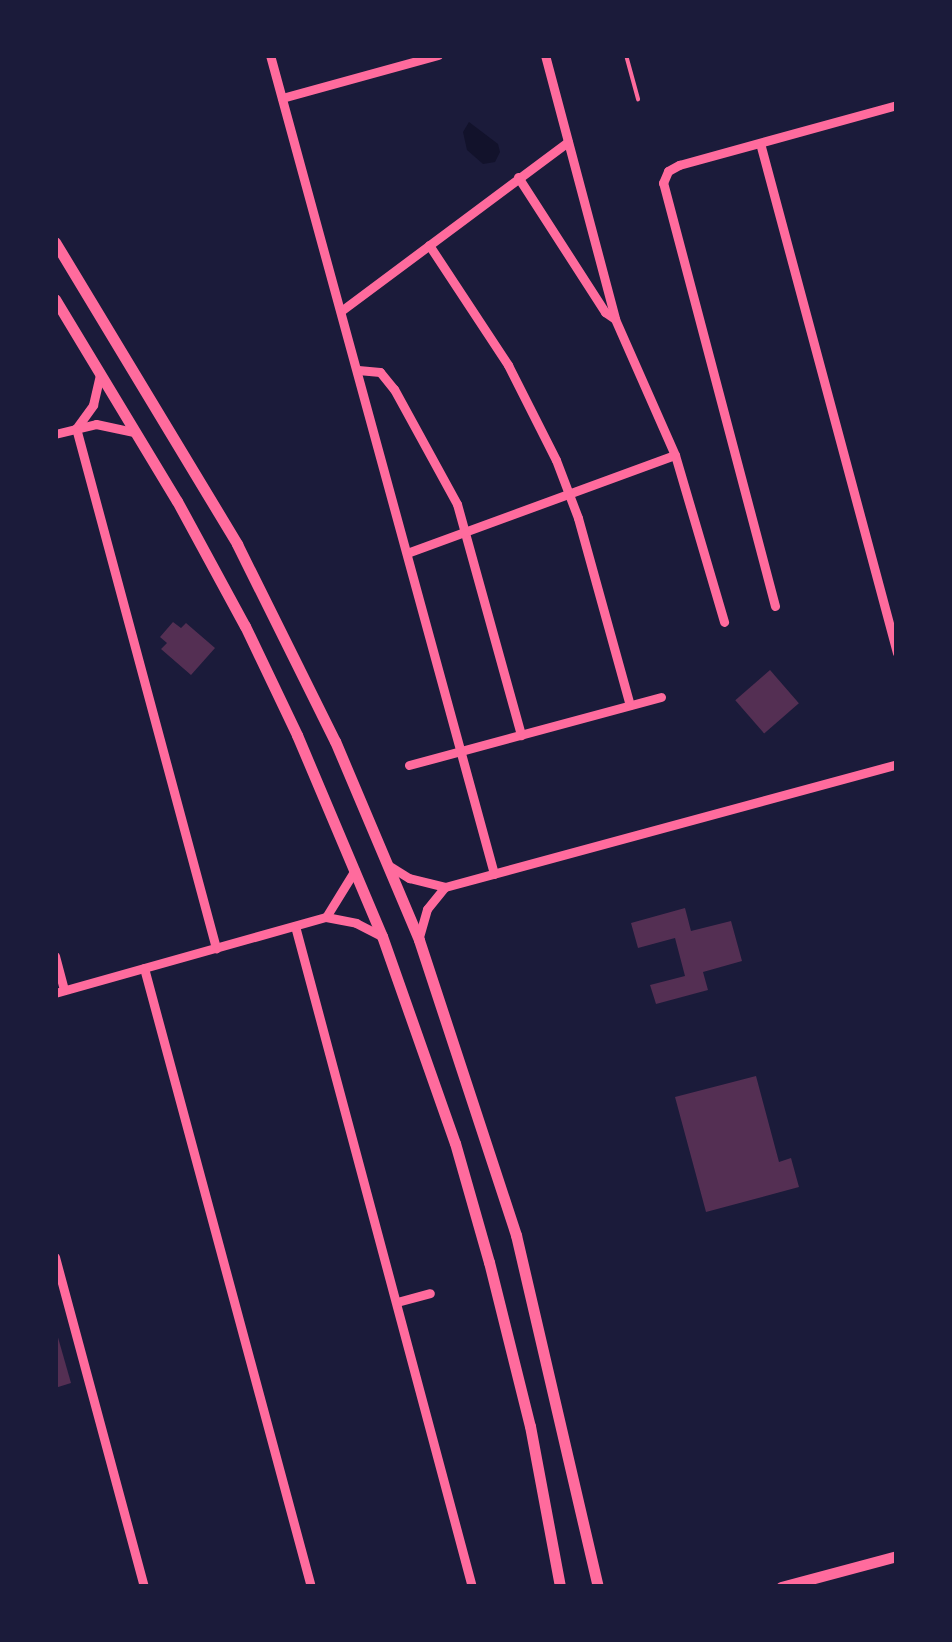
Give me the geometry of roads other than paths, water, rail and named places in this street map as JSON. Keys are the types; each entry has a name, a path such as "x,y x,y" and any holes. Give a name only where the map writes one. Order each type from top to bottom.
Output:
{"street":[{"path":"270,55 494,874"},
{"path":"282,98 438,55"},
{"path":"545,55 615,319 675,454 724,622"},
{"path":"776,606 662,183 673,167 897,106"},
{"path":"340,311 568,142"},
{"path":"760,143 897,653"},
{"path":"518,177 605,312 615,319"},
{"path":"55,242 237,544 314,697 419,940 516,1235 598,1587"},
{"path":"429,246 508,365 570,493 630,705"},
{"path":"55,300 136,432 245,626 382,936 455,1144 490,1262 533,1442 560,1587"},
{"path":"358,370 374,369 394,389 432,451 468,531 520,735"},
{"path":"100,375 92,405 76,428 216,948"},
{"path":"55,434 106,424 136,432"},
{"path":"407,553 675,454"},
{"path":"410,764 662,696"},
{"path":"388,865 421,882 445,887 897,764"},
{"path":"326,917 344,896 355,870"},
{"path":"419,940 427,909 445,887"},
{"path":"55,956 60,991 326,917 356,922 382,936"},
{"path":"296,926 472,1587"},
{"path":"144,968 310,1587"},
{"path":"55,1257 144,1587"},
{"path":"397,1302 430,1293"},
{"path":"781,1587 897,1556"}],"lane":[{"path":"626,55 638,99"}]}
